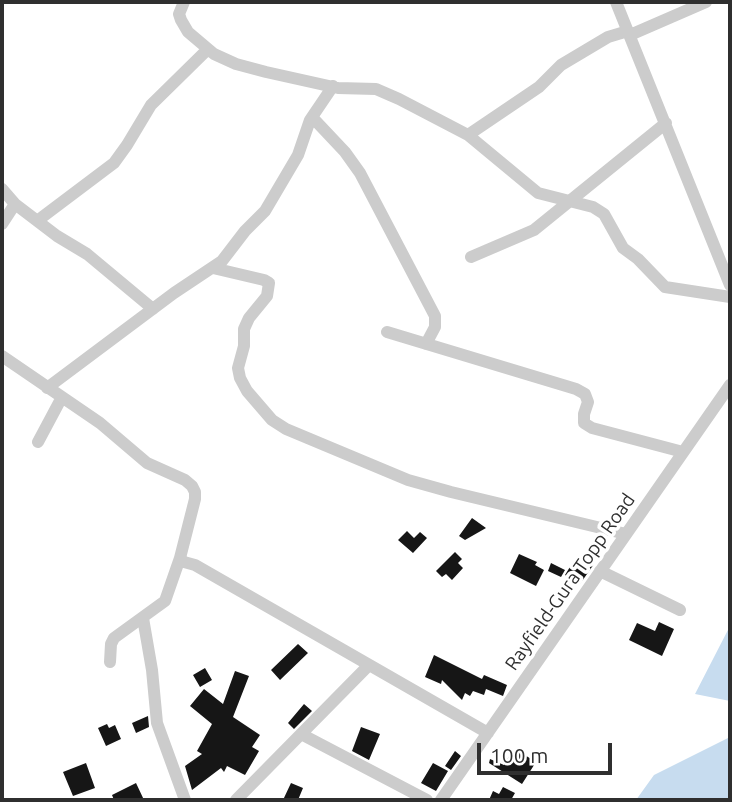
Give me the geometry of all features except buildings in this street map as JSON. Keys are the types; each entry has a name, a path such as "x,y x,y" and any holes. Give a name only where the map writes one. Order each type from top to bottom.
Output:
{"street":[{"path":"184,2 179,15 181,20 188,32 208,49 236,64 332,86 376,89 437,117 468,135 538,193 593,207 604,214 623,248 638,258 665,287 730,297"},
{"path":"616,2 730,285"},
{"path":"468,135 539,87 561,65 608,37 629,33 706,2"},
{"path":"37,221 114,163 128,145 151,105 208,49"},
{"path":"47,388 222,261 245,231 265,211 298,155 302,138 312,117 332,86"},
{"path":"312,117 345,152 360,173 435,316 435,327 426,344"},
{"path":"471,257 534,230 666,123"},
{"path":"2,189 15,204 87,254 153,309"},
{"path":"2,224 15,204"},
{"path":"213,268 269,283 267,296 249,318 244,329 240,378 259,408 286,429 408,480 626,534"},
{"path":"387,332 576,389 585,394 588,402 584,423 592,428 683,452"},
{"path":"2,356 100,423 147,463 185,480 195,492 180,558 165,601 114,638 110,662"},
{"name":"Rayfield-Gura Topp Road","path":"441,800 730,385"},
{"path":"38,442 62,397"},
{"path":"180,558 488,733"},
{"path":"600,571 680,610"},
{"path":"143,618 157,723 186,800"},
{"path":"236,800 369,665"},
{"path":"300,734 427,800"}],"water":[{"path":"730,626 730,701 695,694"},
{"path":"730,737 730,800 636,800 654,775"}]}
